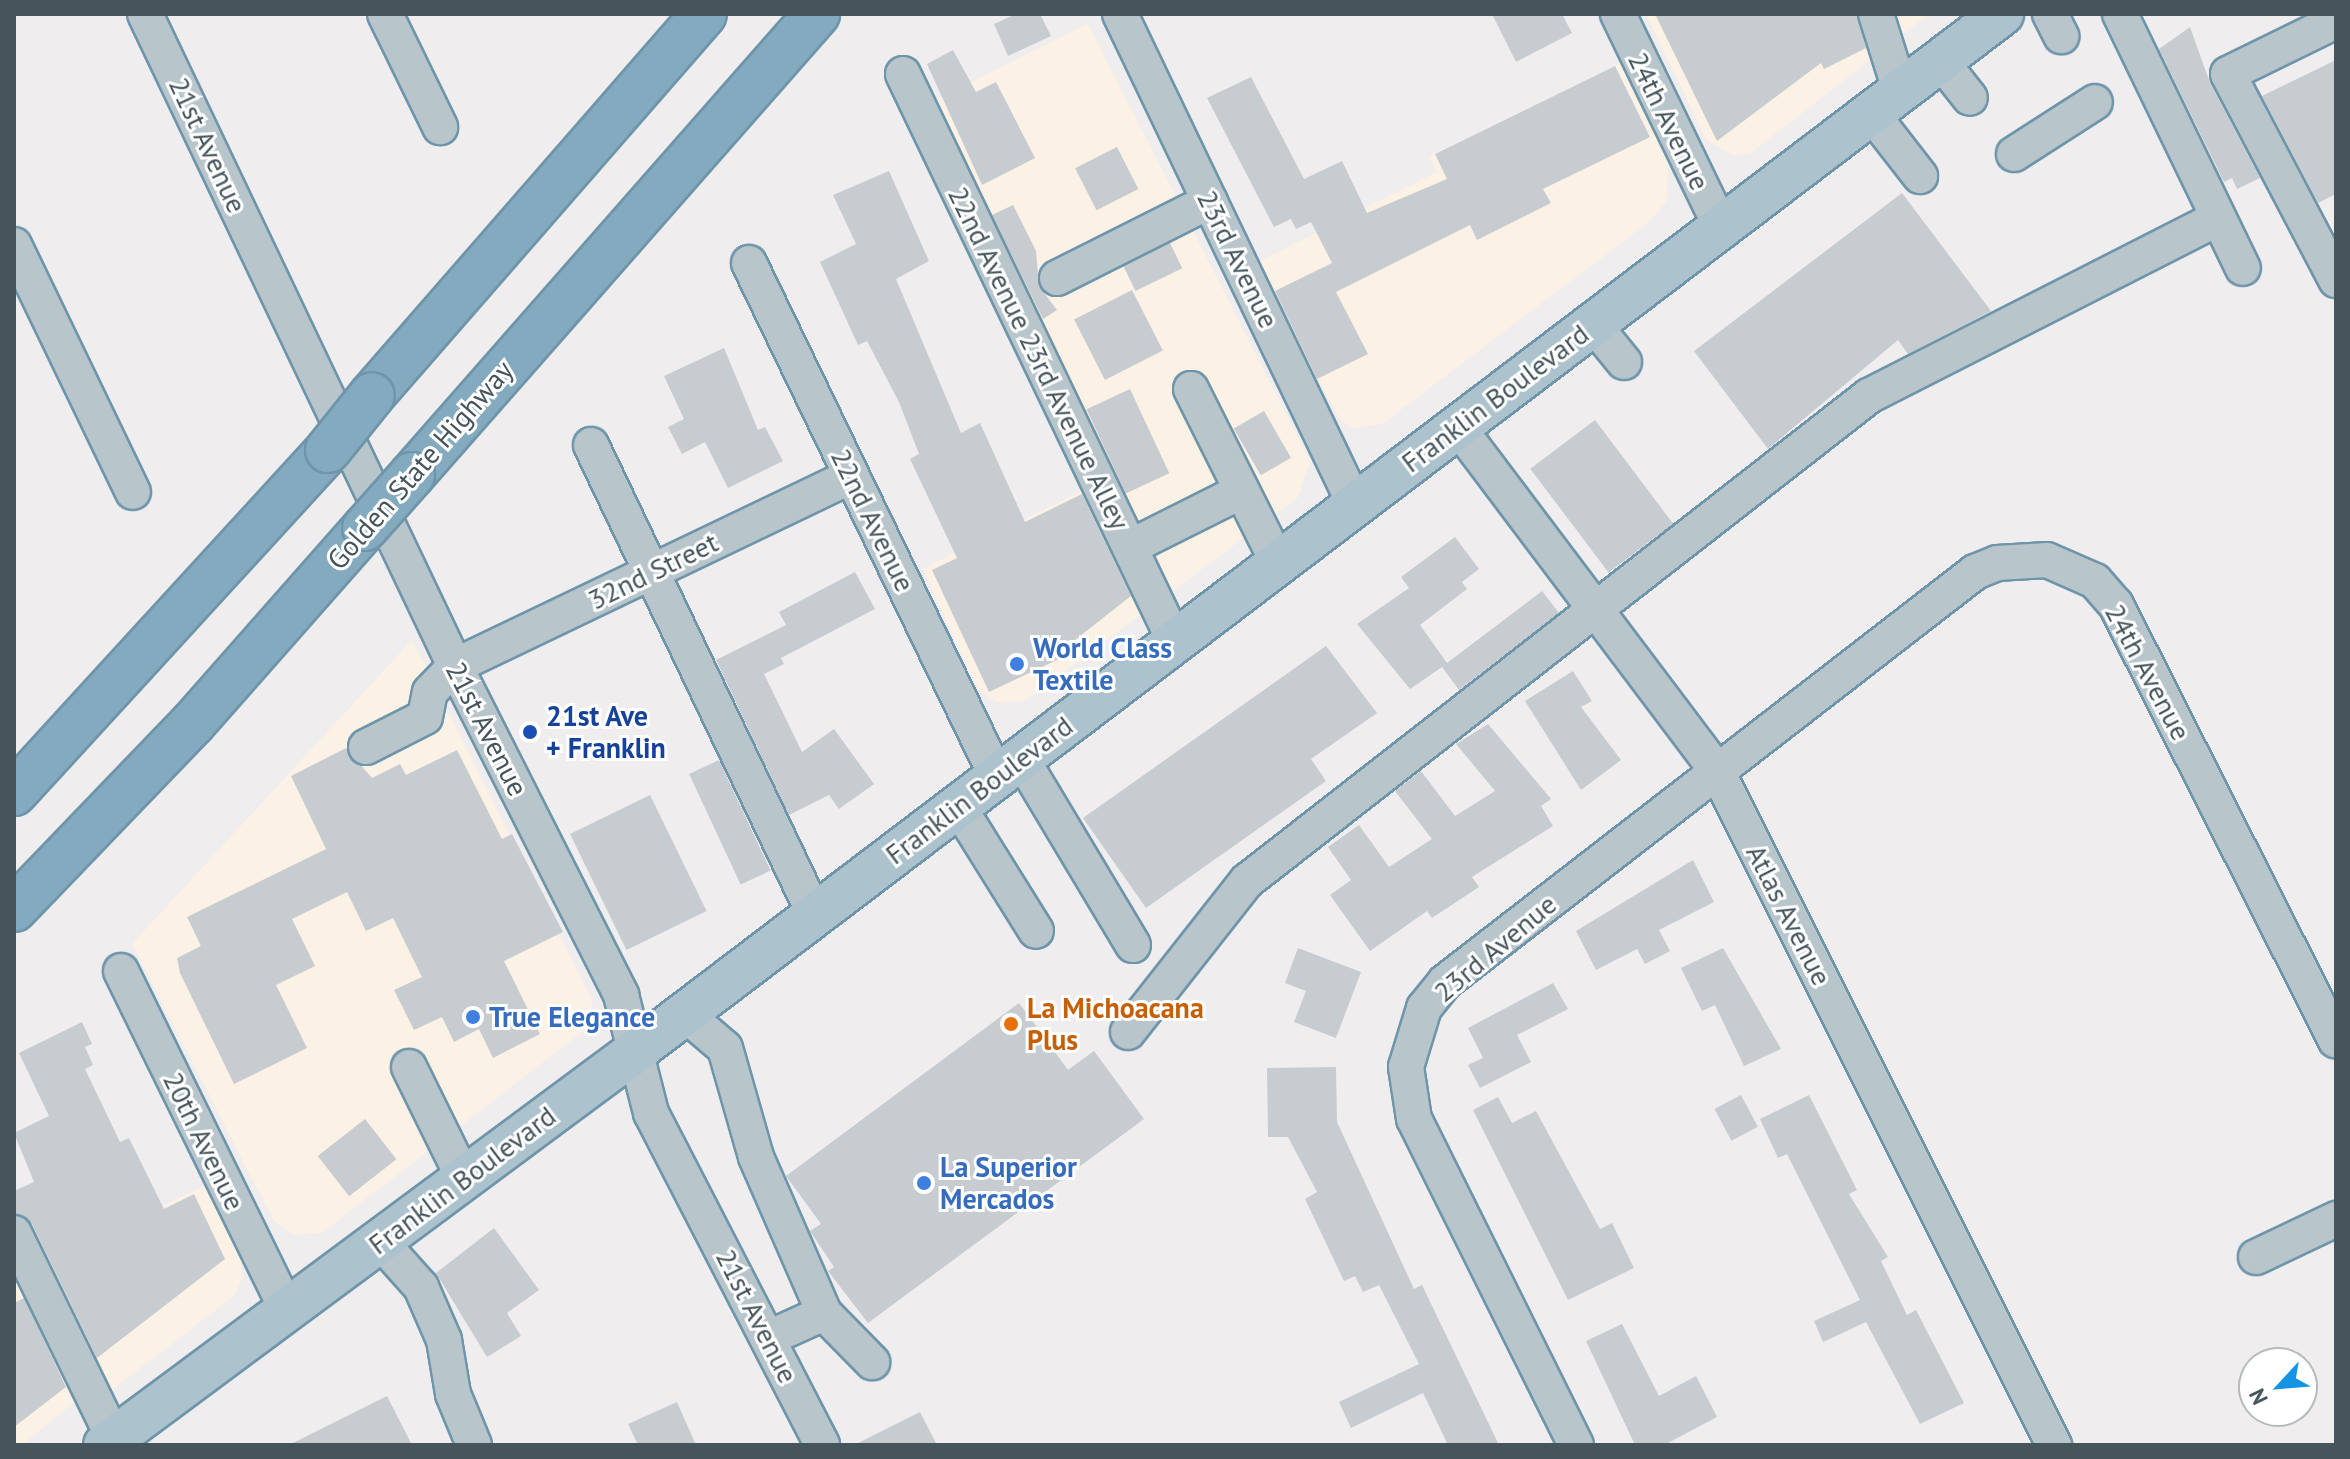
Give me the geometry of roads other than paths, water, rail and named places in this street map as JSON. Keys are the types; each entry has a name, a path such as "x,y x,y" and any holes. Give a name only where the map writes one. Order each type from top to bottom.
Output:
{"highway":[{"path":"14,793 328,450 372,395 704,14"},
{"name":"Golden State Highway","path":"14,909 193,723 817,14"}],"main road":[{"name":"Franklin Boulevard","path":"110,1442 685,1014 1886,102 1988,18"}],"street":[{"name":"21st Avenue","path":"145,14 455,666 621,995 633,1053 651,1113 822,1445"},
{"path":"385,14 440,127"},
{"name":"23rd Avenue","path":"1120,14 1355,505"},
{"name":"24th Avenue","path":"1618,14 1721,227"},
{"path":"1876,14 1886,102 1920,176"},
{"path":"2121,14 2243,268"},
{"path":"2336,21 2228,74 2336,280"},
{"path":"1940,60 1970,98"},
{"name":"22nd Avenue 23rd Avenue Alley","path":"903,74 1175,642"},
{"path":"2014,154 2095,102"},
{"path":"1057,278 1210,201"},
{"path":"1128,1032 1247,881 1869,396 2202,226"},
{"path":"14,245 133,492"},
{"name":"22nd Avenue","path":"749,263 851,476 1009,768 1133,945"},
{"path":"1593,324 1624,362"},
{"path":"1191,389 1278,563"},
{"name":"Atlas Avenue","path":"1458,427 1717,771 2054,1445"},
{"path":"591,445 815,915"},
{"name":"32nd Street","path":"455,666 851,476"},
{"path":"1130,547 1242,491"},
{"name":"24th Avenue","path":"1717,771 1975,572 2025,558 2072,568 2116,605 2336,1041"},
{"path":"366,747 425,717 430,692 455,666"},
{"name":"23rd Avenue","path":"1576,1445 1414,1119 1406,1067 1411,1039 1445,982 1717,771"},
{"path":"958,806 1036,931"},
{"name":"20th Avenue","path":"121,971 287,1310"},
{"path":"685,1014 725,1048 756,1157 824,1313 872,1362"},
{"path":"409,1067 464,1179"},
{"path":"2256,1257 2336,1219"},
{"path":"14,1233 110,1442"},
{"path":"380,1241 421,1287 444,1340 453,1394 474,1445"},
{"path":"769,1338 824,1313"}],"place":[{"name":"World Class Textile","path":"1017,664"},
{"name":"21st Ave + Franklin","path":"530,732"},
{"name":"True Elegance","path":"473,1017"},
{"name":"La Michoacana Plus","path":"1011,1024"},
{"name":"La Superior Mercados","path":"924,1183"}]}
